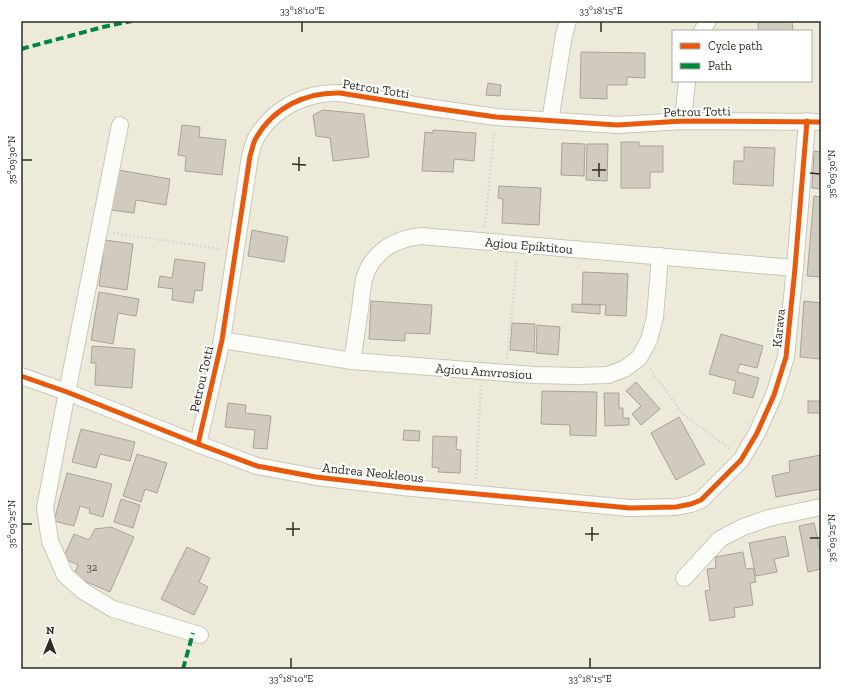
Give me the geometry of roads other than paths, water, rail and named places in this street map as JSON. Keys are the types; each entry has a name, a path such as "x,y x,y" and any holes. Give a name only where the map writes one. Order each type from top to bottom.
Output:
{"street":[{"path":"550,121 564,34 568,21"},
{"path":"703,30 708,21"},
{"path":"683,121 687,82"},
{"name":"Petrou Totti","path":"198,444 222,340 250,156 256,139 273,117 283,108 310,96 340,93 433,108 496,116 617,126 683,121 814,122"},
{"name":"Karava","path":"690,504 701,500 742,458 757,433 771,401 786,357 795,268 814,122"},
{"path":"120,125 45,508 50,541 65,575 83,591 113,609 200,635"},
{"name":"Agiou Epiktitou","path":"352,361 364,279 376,256 386,248 407,237 421,236 795,268"},
{"name":"Agiou Amvrosiou","path":"222,340 352,361 534,376 608,375 624,369 640,356 649,340 655,318 660,256"},
{"name":"Andrea Neokleous","path":"21,376 67,392 257,466 316,477 630,508 676,507 690,504"},
{"path":"684,578 720,539 742,527 769,518 821,507"}]}
